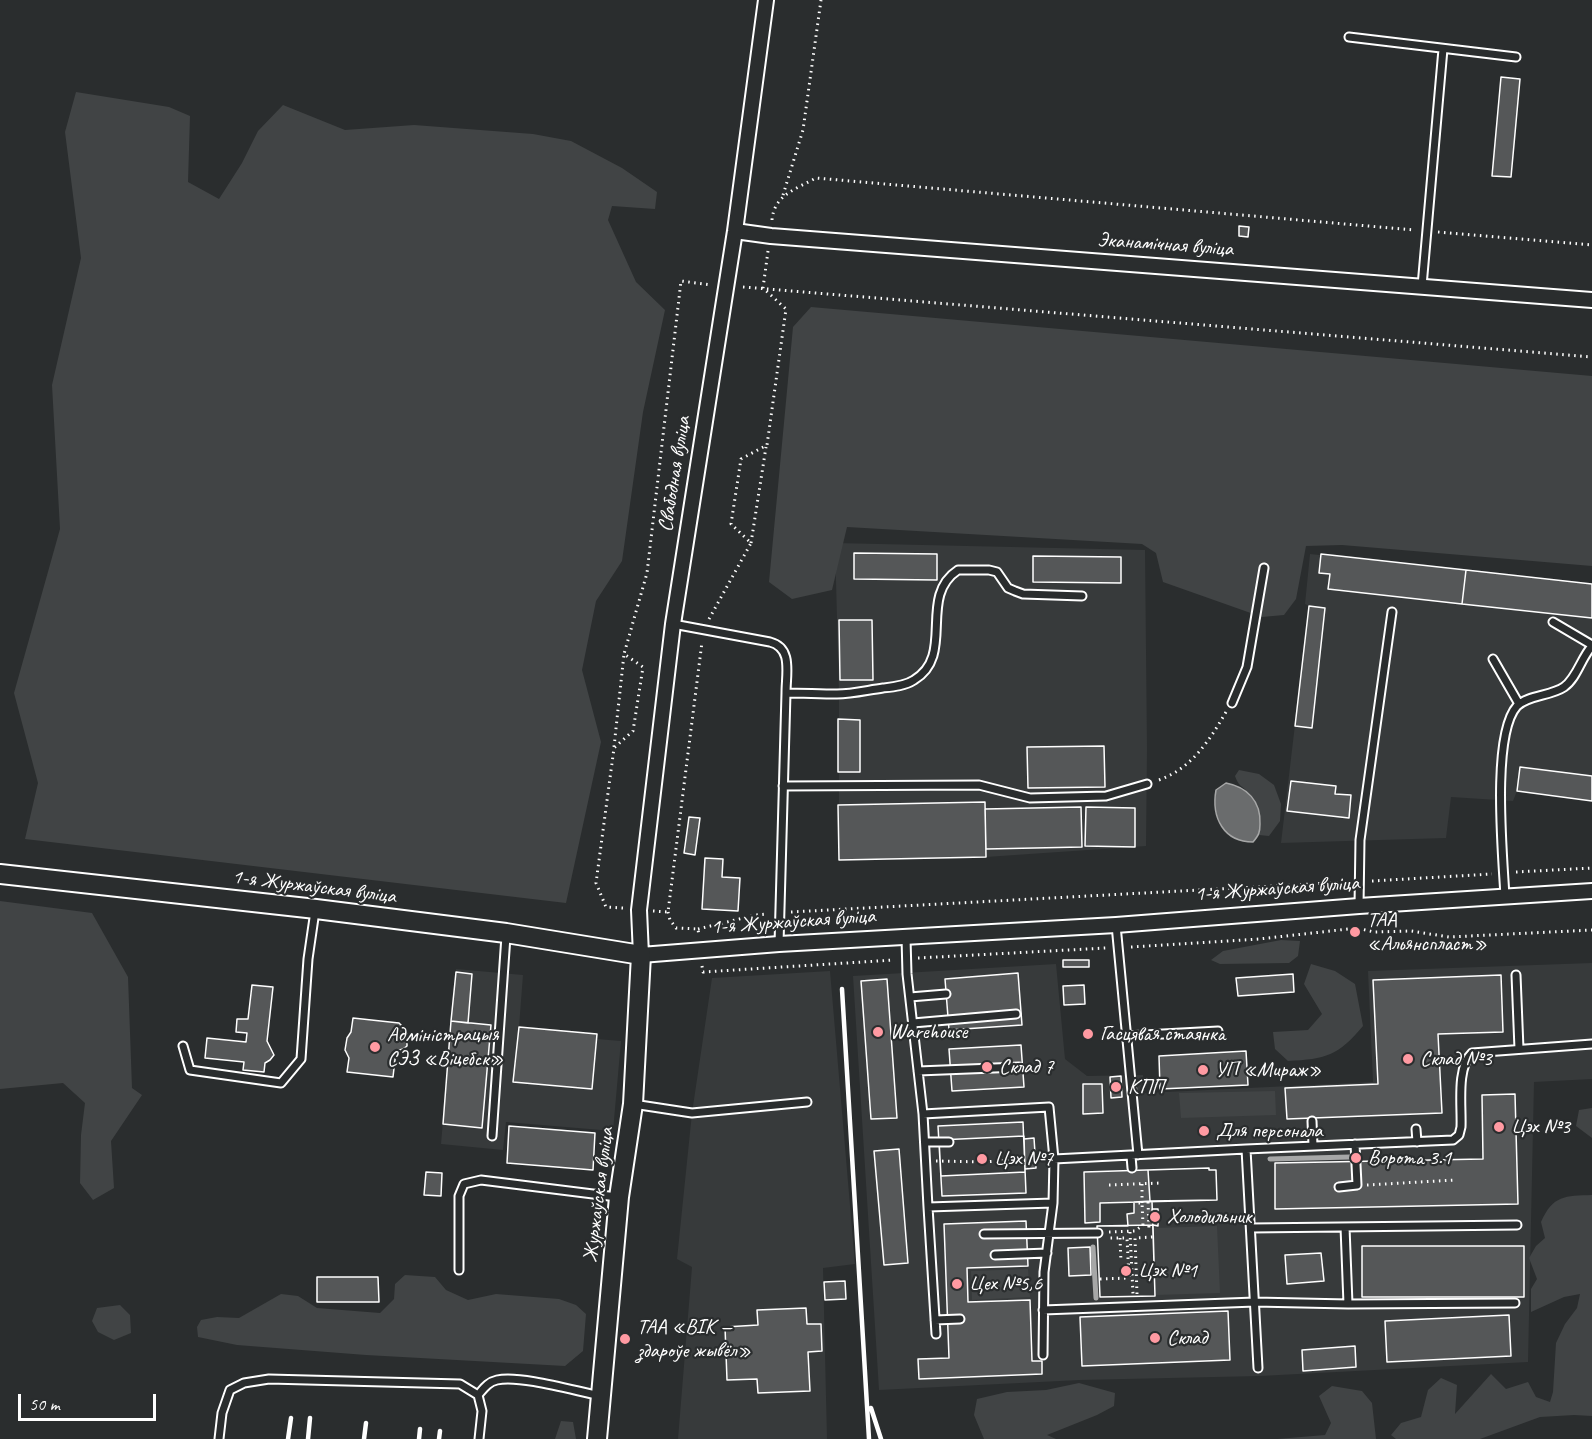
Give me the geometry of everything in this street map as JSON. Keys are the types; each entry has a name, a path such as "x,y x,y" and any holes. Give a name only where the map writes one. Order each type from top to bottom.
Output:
{"street":[{"name":"Свабодная вуліца","path":"641,956 639,910 673,624 735,231 766,0"},
{"name":"Эканамічная вуліца","path":"735,231 771,236 1592,300"},
{"name":"1-я Журжаўская вуліца","path":"0,874 316,909 506,933 641,956 779,944 1116,925 1592,891"},
{"name":"Журжаўская вуліца","path":"597,1439 619,1197 633,1104 641,956"}],"lane":[{"path":"1349,37 1516,57"},
{"path":"1422,285 1443,49"},
{"path":"1232,703 1247,667 1264,568"},
{"path":"786,693 839,694 900,686 913,681 924,673 931,662 935,647 938,600 945,582 958,570 997,572 1008,588 1023,594 1082,596"},
{"path":"1359,906 1360,840 1392,612"},
{"path":"1505,897 1500,787 1508,731 1513,713 1519,704 1564,687 1592,645 1553,622"},
{"path":"673,624 770,642 780,646 786,654 779,944"},
{"path":"1493,659 1519,704"},
{"path":"783,786 979,785 1030,798 1106,795 1147,784"},
{"path":"183,1046 190,1070 281,1083 301,1059 308,959 316,909"},
{"path":"1116,925 1134,1155 1132,1168"},
{"path":"492,1136 506,933"},
{"path":"906,938 923,1114 936,1334"},
{"path":"1516,975 1519,1048"},
{"path":"910,997 946,994"},
{"path":"913,1023 1016,1014"},
{"path":"1126,1036 1218,1031"},
{"path":"1054,1159 1450,1141 1459,1135 1462,1070 1469,1055 1481,1051 1592,1044"},
{"path":"918,1071 1019,1067"},
{"path":"633,1104 692,1113 807,1102"},
{"path":"923,1114 1049,1107 1054,1159 1053,1203 1044,1272 1043,1355"},
{"path":"1312,1121 1313,1146"},
{"path":"1416,1129 1417,1142"},
{"path":"925,1142 949,1142"},
{"path":"1339,1187 1357,1185 1355,1144"},
{"path":"1246,1149 1258,1368"},
{"path":"459,1270 459,1196 464,1184 481,1180 619,1197"},
{"path":"928,1207 1053,1203"},
{"path":"1251,1228 1517,1226"},
{"path":"1345,1227 1348,1304"},
{"path":"984,1233 1050,1235 1098,1233"},
{"path":"996,1255 1047,1253"},
{"path":"1043,1310 1255,1302 1515,1303"},
{"path":"935,1320 960,1319"},
{"path":"219,1439 222,1413 230,1390 244,1383 269,1379 460,1384 478,1395 482,1411 479,1439"},
{"path":"478,1395 487,1385 498,1380 525,1381 601,1396"}],"path":[{"path":"763,288 773,209 783,195 803,130 821,0"},
{"path":"783,195 816,178 1592,245"},
{"path":"763,288 786,309 767,446 751,543 703,629 668,912 606,907 596,883 624,654 647,573 681,281 1592,357"},
{"path":"751,543 731,524 741,459 767,446"},
{"path":"614,748 633,731 643,667 624,654"},
{"path":"1147,784 1172,775 1188,764 1205,746 1232,703"},
{"path":"698,929 756,915 780,913 1592,868"},
{"path":"703,972 1259,939 1358,928 1374,932 1411,931 1449,937 1592,930"},
{"path":"926,1161 985,1162 1022,1159"},
{"path":"1357,1185 1455,1180"},
{"path":"1109,1185 1161,1183"},
{"path":"1098,1233 1131,1232 1143,1225 1140,1203 1142,1184"},
{"path":"1148,1202 1149,1228"},
{"path":"1131,1232 1135,1295 1135,1238 1153,1237"},
{"path":"1100,1279 1129,1278 1127,1238 1109,1238"},
{"path":"1120,1238 1121,1262"}],"shaded area":[{"path":"76,92 169,107 190,116 188,182 219,199 242,163 258,131 283,105 345,130 414,125 533,134 571,141 622,168 657,192 655,209 612,206 608,220 636,282 665,310 643,412 622,561 596,601 582,670 601,742 566,903 25,839 38,783 14,693 60,529 52,385 81,258 65,132"},
{"path":"811,307 1592,376 1592,566 1342,545 1306,546 1296,599 1284,615 1262,617 1163,582 1156,553 1142,544 847,527 832,590 792,599 769,582 793,327"},
{"path":"835,543 1145,550 1146,846 986,857 839,860 839,694"},
{"path":"1310,554 1592,584 1592,801 1517,791 1513,801 1451,797 1446,838 1281,843 1309,606 1305,604"},
{"path":"1239,770 1259,774 1274,785 1281,804 1280,821 1269,836 1259,835 1257,809 1235,776"},
{"path":"1226,783 1246,792 1258,808 1260,827 1253,842 1234,838 1227,833 1218,819 1216,790"},
{"path":"0,901 92,913 128,977 132,1088 142,1095 111,1141 114,1188 93,1200 80,1183 81,1135 85,1103 63,1083 0,1089"},
{"path":"1281,940 1300,941 1298,956 1289,963 1220,964 1211,960 1223,951"},
{"name":"ТАА «Альянспласт»","path":"1592,963 1592,1079 1534,1082 1528,1362 1260,1376 1080,1380 879,1390 853,976 1056,964 1065,1059 1087,1076 1143,1075 1145,1093 1373,1082 1368,971"},
{"path":"1311,964 1335,971 1355,984 1363,1026 1346,1044 1330,1054 1312,1059 1288,1061 1275,1049 1273,1032 1308,1030 1322,1014 1304,984"},
{"path":"456,969 523,975 519,1027 597,1034 597,1039 621,1041 613,1131 506,1122 503,1150 441,1144"},
{"path":"830,971 855,1264 823,1268 827,1439 678,1439 692,1267 677,1259 692,1113 712,978"},
{"path":"1275,1091 1276,1115 1181,1118 1179,1093"},
{"path":"1592,1108 1592,1138 1576,1126 1579,1110"},
{"path":"1592,1195 1592,1416 1540,1417 1480,1439 1396,1439 1391,1435 1401,1423 1421,1417 1428,1390 1441,1378 1457,1385 1455,1414 1491,1374 1506,1389 1528,1382 1536,1397 1550,1402 1553,1392 1556,1343 1565,1324 1577,1308 1580,1294 1564,1297 1531,1312 1531,1289 1537,1279 1529,1258 1536,1246 1545,1238 1541,1222 1555,1202 1567,1197"},
{"path":"1217,1226 1220,1293 1156,1295 1154,1228"},
{"path":"1028,1269 1030,1297 972,1300 971,1271"},
{"path":"405,1275 435,1277 446,1290 468,1300 496,1294 559,1299 576,1305 586,1314 583,1351 565,1366 237,1345 198,1337 197,1327 201,1320 217,1317 239,1318 281,1294 298,1296 317,1308 380,1313 394,1299 395,1284"},
{"path":"120,1305 130,1315 131,1333 114,1340 98,1332 92,1321 97,1308"},
{"path":"1079,1383 1115,1393 1114,1406 1047,1435 1056,1439 984,1439 974,1415 977,1399 1007,1392 1046,1390"},
{"path":"1332,1386 1362,1391 1372,1403 1376,1439 1277,1439 1325,1435 1331,1423 1319,1396"},
{"path":"561,1421 573,1422 576,1439 555,1439"}],"building":[{"path":"1501,77 1520,79 1511,177 1492,176"},
{"path":"1239,226 1249,227 1248,237 1239,236"},
{"path":"854,553 937,554 937,580 854,579"},
{"path":"1321,554 1466,570 1462,604 1328,589 1330,574 1319,573"},
{"path":"1033,556 1121,557 1121,583 1033,582"},
{"path":"1466,570 1592,584 1592,618 1462,604"},
{"path":"1309,606 1325,608 1312,728 1295,726"},
{"path":"839,620 872,620 873,680 840,680"},
{"path":"838,719 860,720 860,772 838,772"},
{"path":"1104,746 1105,787 1028,788 1027,747"},
{"path":"1520,767 1592,776 1592,801 1517,791"},
{"path":"1291,781 1336,786 1335,794 1351,795 1349,818 1287,811"},
{"path":"985,802 986,857 839,860 838,805"},
{"path":"1081,807 1082,847 986,849 985,809"},
{"path":"1086,807 1135,808 1135,847 1085,846"},
{"path":"689,817 700,818 695,855 684,853"},
{"path":"705,858 723,859 722,877 740,878 738,911 702,909"},
{"path":"1063,960 1089,960 1089,967 1063,967"},
{"path":"456,972 472,974 468,1023 451,1021"},
{"path":"1018,973 1022,1025 949,1030 945,979"},
{"path":"1293,974 1294,992 1238,996 1236,978"},
{"name":"Склад №3","path":"1501,975 1503,1032 1438,1034 1442,1113 1287,1119 1285,1088 1378,1084 1373,980"},
{"name":"Warehouse","path":"887,979 897,1118 871,1119 861,981"},
{"path":"252,985 273,987 267,1041 274,1055 265,1063 264,1072 243,1070 244,1062 205,1058 207,1038 246,1042 247,1033 236,1032 237,1019 248,1019"},
{"path":"1084,985 1085,1004 1064,1005 1063,986"},
{"name":"Адміністрацыя СЭЗ «Віцебск»","path":"353,1018 399,1023 407,1031 407,1046 396,1051 393,1077 347,1072 349,1058 345,1050"},
{"path":"451,1021 491,1025 482,1128 443,1124"},
{"path":"519,1027 597,1034 592,1089 513,1082"},
{"name":"Склад 7","path":"1021,1045 1024,1087 952,1091 949,1049"},
{"name":"УП «Мираж»","path":"1246,1051 1248,1085 1160,1089 1159,1056"},
{"name":"КПП","path":"1121,1076 1122,1097 1111,1098 1110,1077"},
{"path":"1083,1084 1102,1084 1103,1113 1083,1114"},
{"name":"Цэх №3","path":"1515,1094 1518,1204 1275,1209 1275,1163 1483,1159 1482,1095"},
{"name":"Цэх №7","path":"1023,1122 1026,1193 942,1196 938,1126"},
{"path":"509,1126 595,1133 593,1170 507,1163"},
{"path":"1024,1136 1025,1172 941,1176 939,1140"},
{"path":"1034,1138 1036,1168 1025,1169 1024,1139"},
{"path":"899,1149 908,1263 884,1265 874,1151"},
{"path":"1209,1168 1209,1170 1216,1170 1217,1200 1100,1203 1100,1222 1085,1223 1084,1172"},
{"path":"1209,1168 1209,1170 1216,1170 1217,1200 1150,1201 1148,1170"},
{"path":"426,1172 442,1173 441,1196 424,1195"},
{"name":"Цэх №1","path":"1152,1201 1155,1296 1100,1297 1097,1226 1128,1226 1127,1214 1134,1213 1134,1202"},
{"name":"Холодильник","path":"1152,1209 1158,1209 1158,1226 1153,1225"},
{"name":"Цех №5,6","path":"1026,1221 1028,1266 967,1268 968,1302 1030,1300 1032,1361 1042,1361 1042,1374 919,1379 918,1359 949,1358 944,1224"},
{"name":"Цэх №1","path":"1153,1225 1155,1296 1100,1297 1097,1226"},
{"path":"1362,1246 1524,1246 1524,1297 1362,1297"},
{"path":"1090,1247 1091,1275 1069,1276 1068,1248"},
{"path":"1321,1253 1324,1281 1287,1284 1285,1255"},
{"path":"317,1277 378,1277 379,1302 317,1302"},
{"path":"845,1281 846,1299 825,1300 824,1282"},
{"path":"806,1308 807,1324 821,1324 822,1351 808,1352 810,1391 758,1393 757,1379 727,1380 725,1327 758,1325 757,1310"},
{"name":"Склад","path":"1228,1311 1230,1360 1082,1366 1080,1317"},
{"path":"1509,1315 1511,1356 1387,1362 1385,1321"},
{"path":"1355,1346 1356,1367 1303,1371 1302,1350"}],"waterway":[{"path":"1270,1159 1350,1157"},
{"path":"1093,1247 1096,1298"}],"railway":[{"path":"842,989 869,1439"},
{"path":"871,1408 881,1439"},
{"path":"288,1439 291,1418"},
{"path":"308,1439 310,1418"},
{"path":"364,1439 366,1423"},
{"path":"419,1439 420,1429"},
{"path":"439,1439 440,1431"}],"place":[{"name":"ТАА «Альянспласт»","path":"1355,932"},
{"name":"Warehouse","path":"878,1032"},
{"name":"Гасцявая стаянка","path":"1088,1034"},
{"name":"Адміністрацыя СЭЗ «Віцебск»","path":"375,1047"},
{"name":"Склад №3","path":"1408,1059"},
{"name":"Склад 7","path":"987,1067"},
{"name":"УП «Мираж»","path":"1203,1070"},
{"name":"КПП","path":"1116,1087"},
{"name":"Цэх №3","path":"1499,1127"},
{"name":"Для персонала","path":"1204,1131"},
{"name":"Ворота 3.1","path":"1356,1158"},
{"name":"Цэх №7","path":"982,1159"},
{"name":"Холодильник","path":"1155,1217"},
{"name":"Цэх №1","path":"1126,1271"},
{"name":"Цех №5,6","path":"957,1284"},
{"name":"Склад","path":"1155,1338"},
{"name":"ТАА «ВІК — здароўе жывёл»","path":"625,1339"}]}
